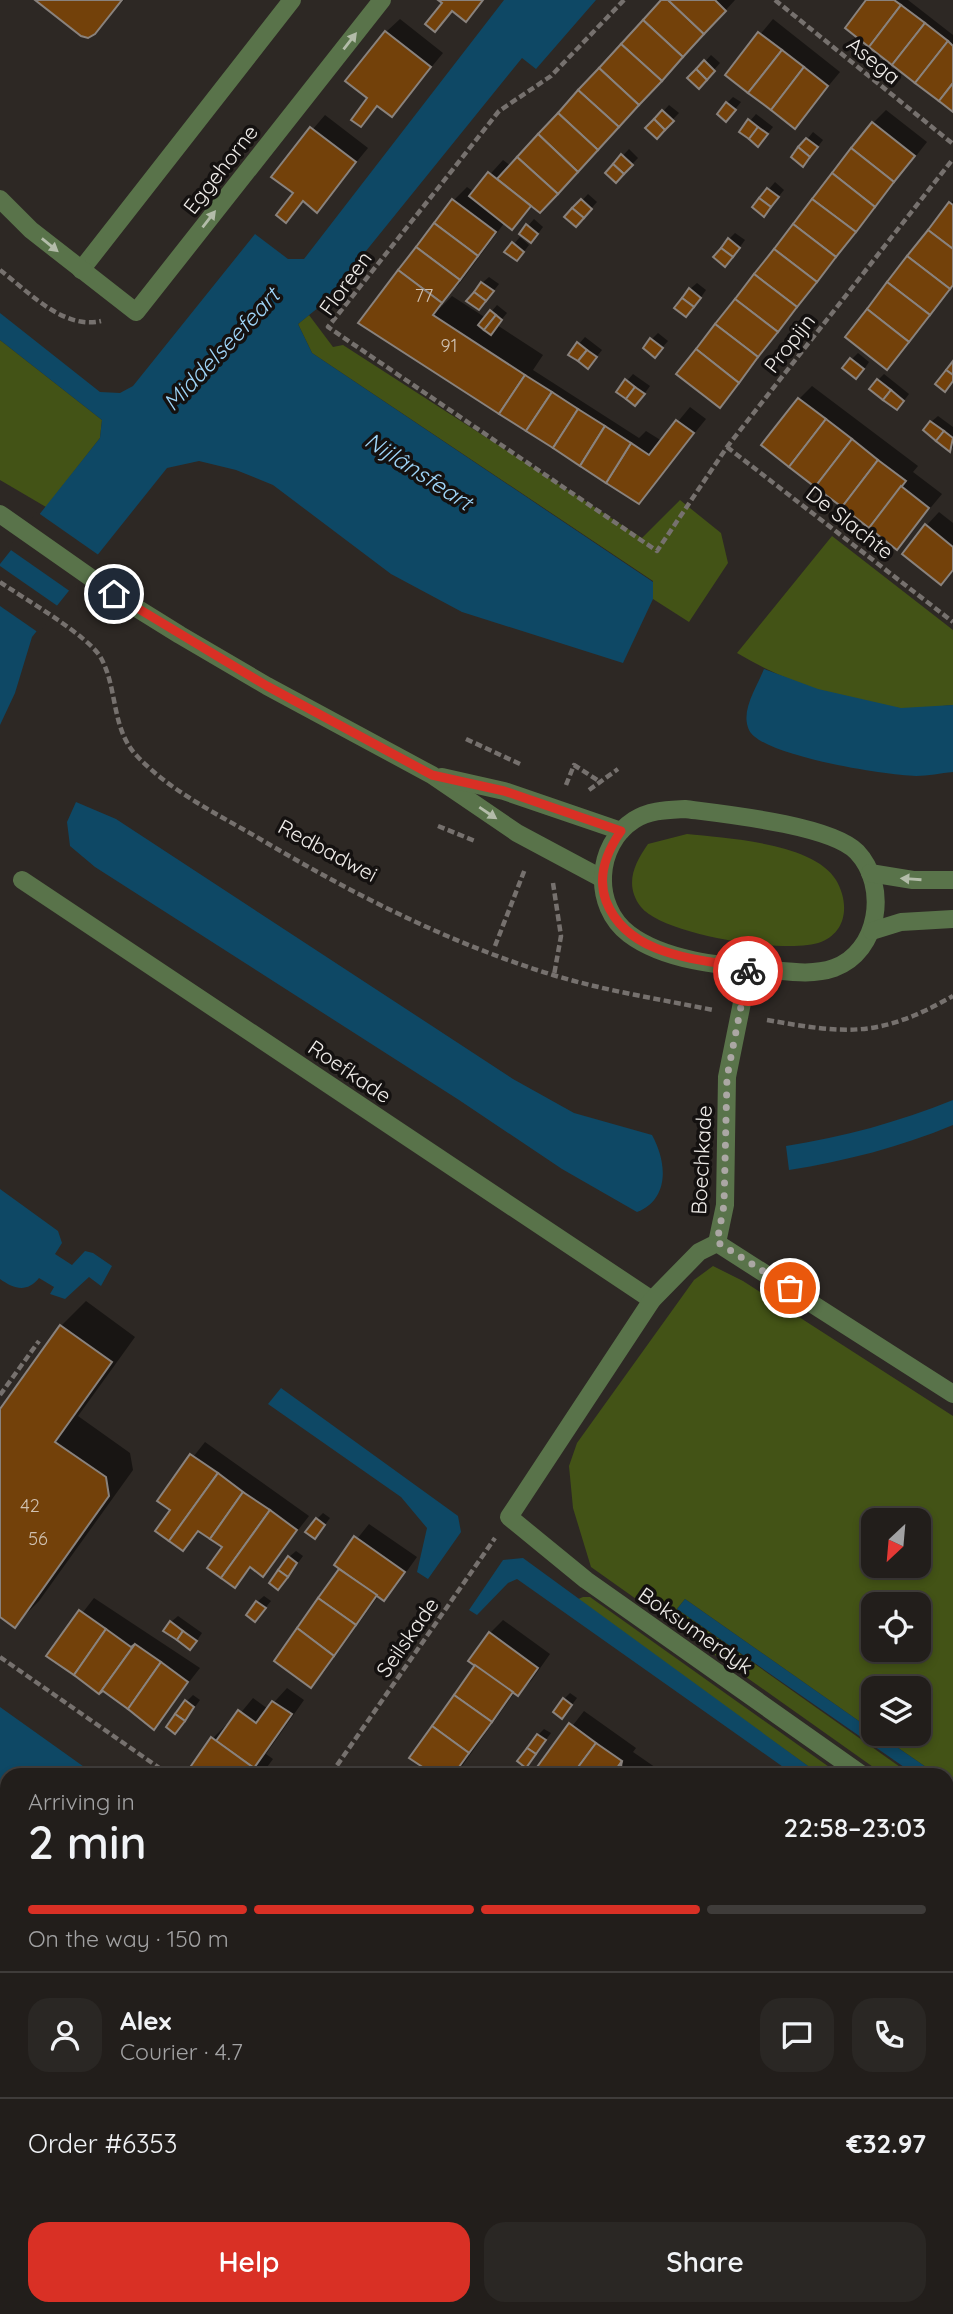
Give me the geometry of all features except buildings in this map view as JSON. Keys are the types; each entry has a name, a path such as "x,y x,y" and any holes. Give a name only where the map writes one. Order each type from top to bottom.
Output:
{"street":[{"path":"81,270 292,0"},
{"name":"Eggehorne","path":"123,303 136,312 382,0"},
{"path":"0,199 31,230 123,303"},
{"path":"0,514 114,594 267,686 432,775 517,833 603,880"},
{"path":"432,775 504,791 621,831"},
{"path":"685,809 723,813 836,838 857,852 870,873 876,896 872,931 852,958 834,968 813,972 749,968 683,957 650,946 629,934 611,913 603,893 608,853 621,831 635,820 656,811 685,809"},
{"path":"870,873 913,880 953,880"},
{"name":"Roefkade","path":"22,880 652,1300"},
{"path":"872,931 901,922 953,919"},
{"name":"Boechkade","path":"749,968 727,1077 724,1205 717,1242 953,1394"},
{"path":"509,1517 652,1300 699,1252 717,1242"},
{"name":"Boksumerdyk","path":"509,1517 586,1580 852,1768"}],"path":[{"name":"Floreen","path":"624,0 551,76 499,111 328,327 657,551"},
{"name":"Asega","path":"775,0 953,144"},
{"name":"Propijn","path":"657,551 727,447 953,159"},
{"path":"0,270 52,310 87,324 109,318 123,303"},
{"name":"De Slachte","path":"727,447 953,622"},
{"name":"Redbadwei","path":"0,582 79,637 101,657 123,736 135,754 185,794 288,856 417,922 492,954 606,989 738,1014"},
{"path":"466,739 525,766"},
{"path":"574,765 599,781 618,769"},
{"path":"495,946 527,863"},
{"path":"785,1023 833,1032 866,1031 896,1025 953,996"},
{"path":"0,1395 38,1340"},
{"name":"Seilskade","path":"335,1768 509,1517"},
{"path":"0,1657 159,1768"}],"green space":[{"path":"309,315 333,347 343,345 642,538 680,500 721,533 728,563 689,622 653,599 653,581 312,353 298,324"},
{"path":"0,340 102,420 100,438 46,507 0,480"},
{"path":"832,536 953,630 953,705 906,708 857,701 815,689 775,673 737,653"},
{"path":"687,834 789,850 825,868 836,880 843,897 844,915 837,931 821,942 805,945 755,944 699,934 654,917 641,907 636,899 632,883 635,867 648,844"},
{"path":"713,1266 743,1281 953,1416 953,1768 927,1768 895,1746 931,1746 931,1676 861,1676 861,1723 685,1599 677,1609 861,1739 861,1746 870,1746 902,1768 875,1768 591,1567 573,1508 569,1466 577,1443 694,1280"},
{"path":"590,1597 831,1768 811,1768 576,1600"}],"water":[{"path":"504,0 596,0 536,69 522,58 324,303 298,324 312,353 653,582 653,599 623,663 462,612 391,574 273,485 236,470 199,461 167,468 32,637 15,693 0,725 0,564 100,438 102,420 0,340 0,313 100,392 120,393 133,386 255,234 288,259 304,259"},
{"path":"764,669 818,689 901,708 953,705 953,772 916,776 853,768 799,756 758,739 749,730 747,715 750,699"},
{"path":"76,802 116,819 513,1079 574,1113 652,1135 663,1168 660,1189 655,1198 637,1212 562,1169 95,867 70,846 67,822"},
{"path":"953,1100 953,1125 872,1152 789,1170 786,1146 871,1128"},
{"path":"0,1189 58,1231 62,1243 55,1254 72,1265 85,1251 93,1253 112,1266 101,1286 89,1277 65,1299 50,1294 54,1287 39,1278 25,1288 10,1285 0,1279"},
{"path":"281,1388 458,1516 461,1532 428,1579 417,1572 427,1528 401,1497 268,1404"},
{"path":"523,1558 811,1768 785,1768 517,1579 508,1583 477,1615 469,1610 503,1560"},
{"path":"685,1599 861,1723 861,1737 677,1609"},
{"path":"0,1707 86,1768 0,1768"},
{"path":"874,1746 895,1746 927,1768 905,1768"}],"pier":[{"path":"37,512 100,556 71,592 8,548"},
{"path":"0,566 59,607 39,633 0,606"}],"way so far":[{"path":"748,971 727,1077 724,1205 717,1242 790,1288"}],"route":[{"path":"114,594 267,686 432,775 504,791 621,831 611,845 603,880 603,893 619,925 650,946 683,957 749,968 748,971"}],"water label":[{"name":"Middelseefeart","path":"221,349"},
{"name":"Nijlânsfeart","path":"419,471"}]}
